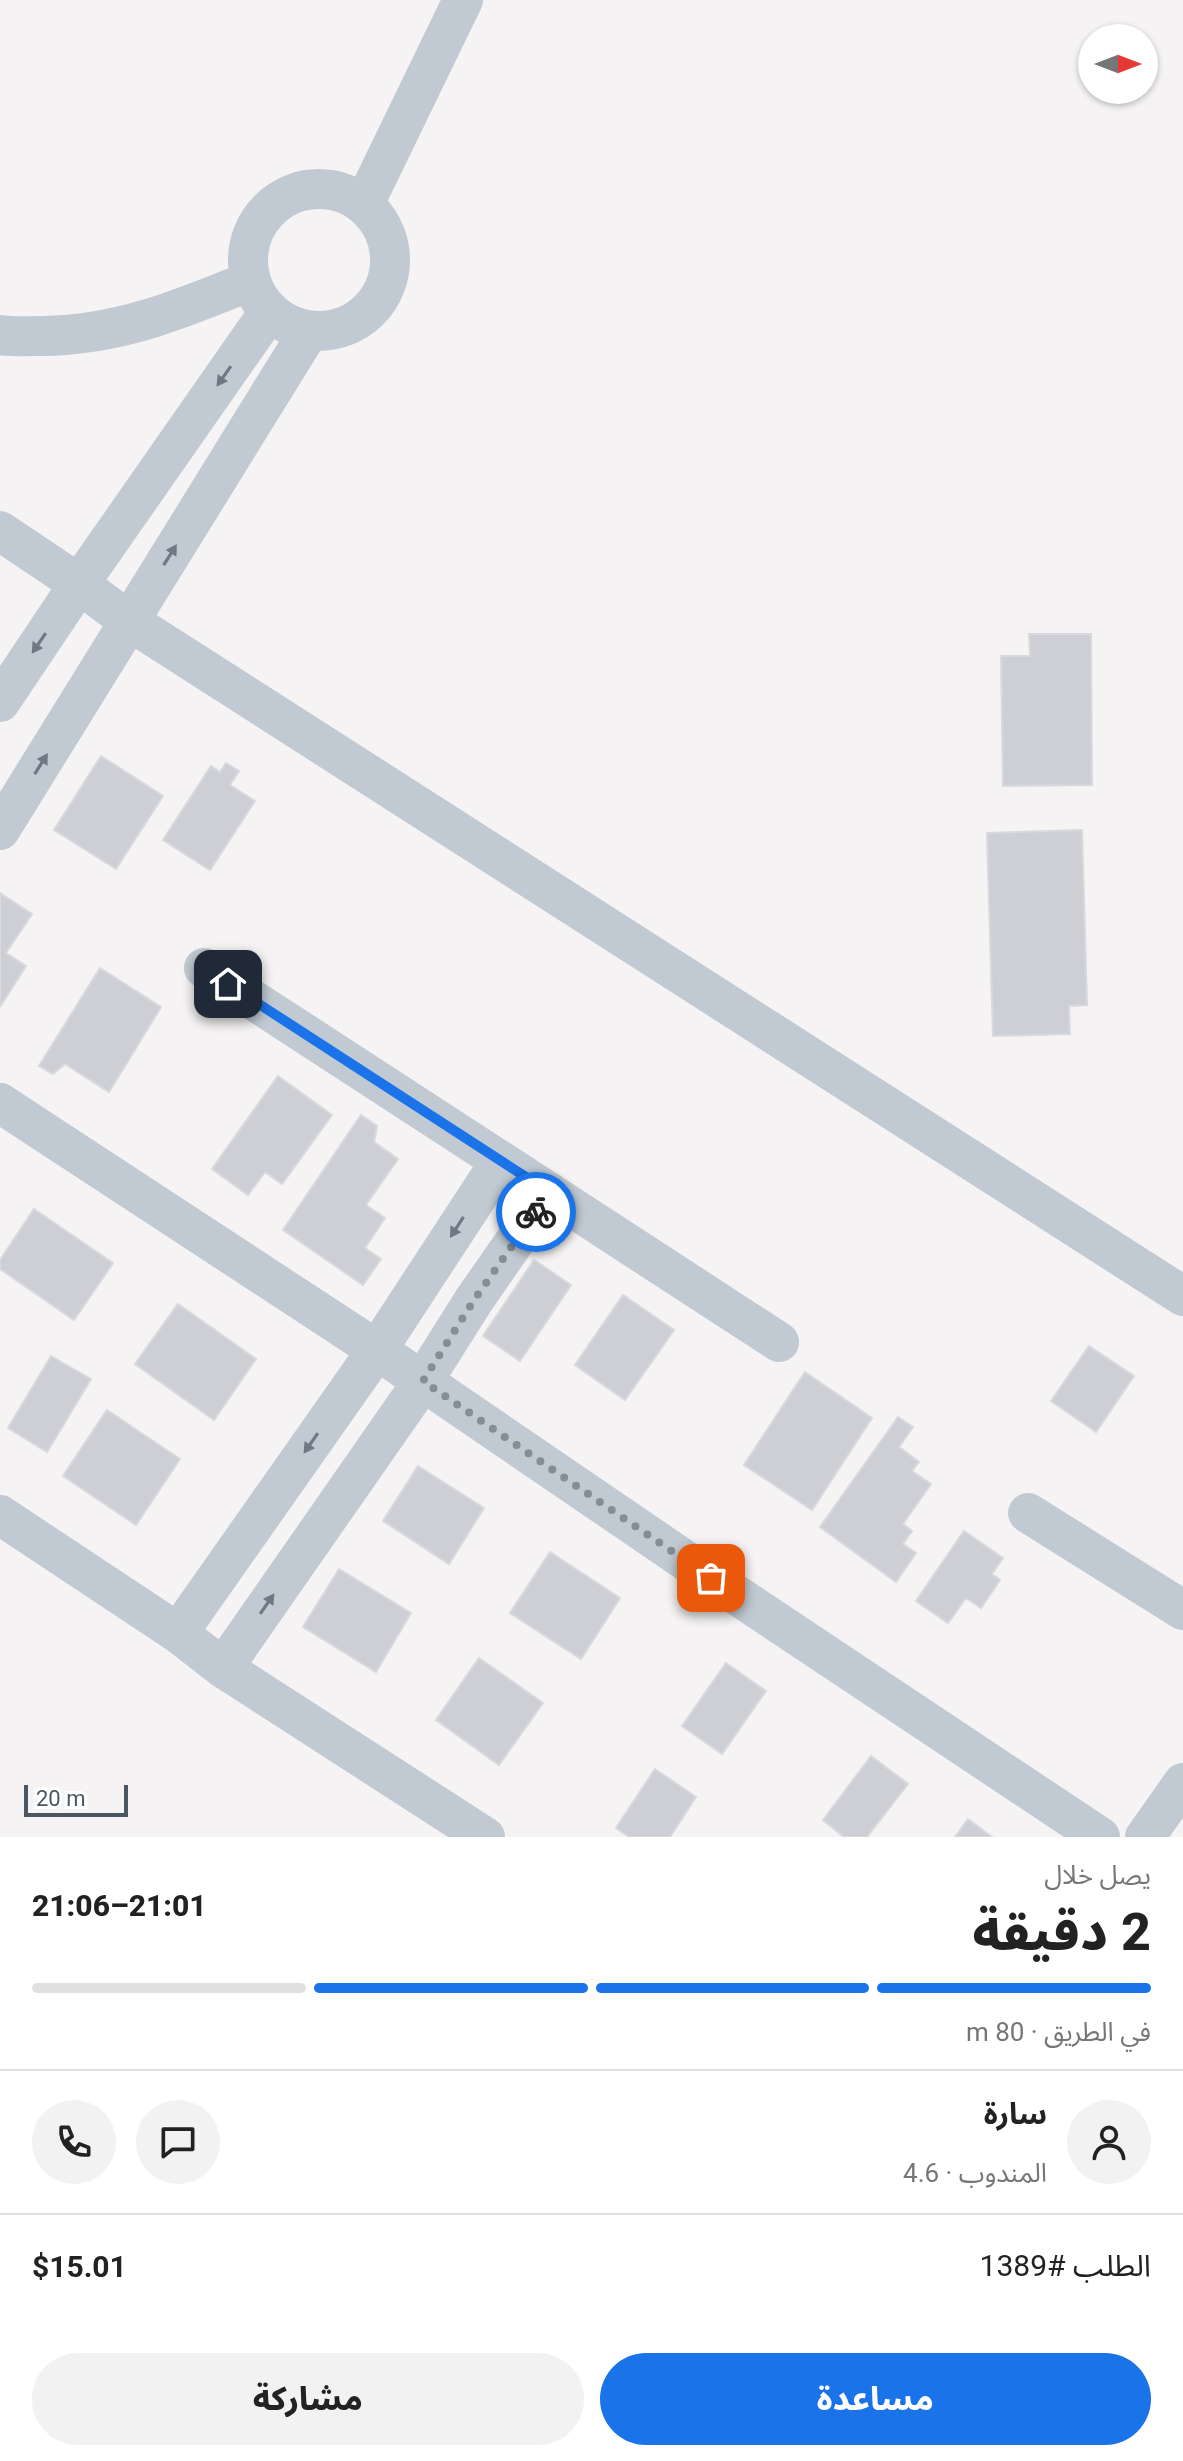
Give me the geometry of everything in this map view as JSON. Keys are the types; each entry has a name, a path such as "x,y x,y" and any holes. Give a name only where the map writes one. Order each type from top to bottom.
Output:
{"street":[{"path":"364,204 463,0"},
{"path":"316,188 341,192 364,204 381,225 389,249 388,276 378,301 359,319 336,330 309,331 288,325 260,296 248,255 254,230 269,209 290,194 316,188"},
{"path":"0,335 76,336 260,296"},
{"path":"0,702 79,584 260,296"},
{"path":"0,830 309,331"},
{"path":"0,531 129,621 1183,1296"},
{"path":"204,968 779,1342"},
{"path":"0,1103 377,1350 711,1578 1100,1837"},
{"path":"178,1633 377,1350 500,1162"},
{"path":"223,1668 423,1381 474,1300 549,1192"},
{"path":"1028,1513 1183,1610"},
{"path":"0,1515 178,1633 223,1668 485,1837"},
{"path":"1145,1837 1183,1783"}],"building":[{"path":"1029,634 1091,634 1092,785 1003,786 1001,656 1030,656"},
{"path":"101,756 163,796 116,869 54,830"},
{"path":"226,763 239,771 230,785 255,801 210,870 163,840 211,766 220,772"},
{"path":"1082,830 1087,1005 1069,1006 1070,1034 993,1036 987,833"},
{"path":"0,893 32,914 6,953 26,966 0,1007"},
{"path":"100,968 161,1007 109,1092 65,1064 53,1074 39,1066"},
{"path":"278,1076 332,1115 282,1184 265,1172 248,1195 212,1169"},
{"path":"361,1115 377,1126 374,1142 398,1159 366,1205 385,1218 365,1248 381,1259 363,1285 283,1230"},
{"path":"34,1209 113,1263 74,1320 0,1269 0,1260"},
{"path":"534,1260 571,1285 520,1361 483,1336"},
{"path":"623,1295 674,1330 625,1400 575,1365"},
{"path":"178,1304 256,1359 214,1420 135,1364"},
{"path":"1089,1346 1134,1376 1096,1432 1051,1401"},
{"path":"51,1356 91,1379 47,1452 8,1428"},
{"path":"805,1372 872,1418 812,1510 744,1465"},
{"path":"107,1410 180,1459 136,1525 63,1476"},
{"path":"898,1417 913,1427 899,1447 919,1462 912,1471 931,1484 903,1524 912,1531 903,1544 916,1553 896,1582 820,1527"},
{"path":"418,1466 484,1508 449,1564 383,1521"},
{"path":"964,1531 1003,1558 992,1574 1000,1580 981,1608 966,1598 948,1623 916,1601"},
{"path":"550,1552 620,1598 581,1659 510,1613"},
{"path":"339,1569 411,1613 376,1672 303,1627"},
{"path":"479,1658 543,1703 499,1765 436,1720"},
{"path":"726,1663 766,1691 722,1754 682,1726"},
{"path":"871,1756 908,1784 867,1837 844,1837 823,1820"},
{"path":"655,1769 696,1797 670,1837 629,1837 616,1828"},
{"path":"968,1819 992,1837 955,1837"}],"way so far":[{"path":"536,1212 474,1300 423,1381 711,1578"}],"route":[{"path":"228,984 549,1192 536,1212"}]}
